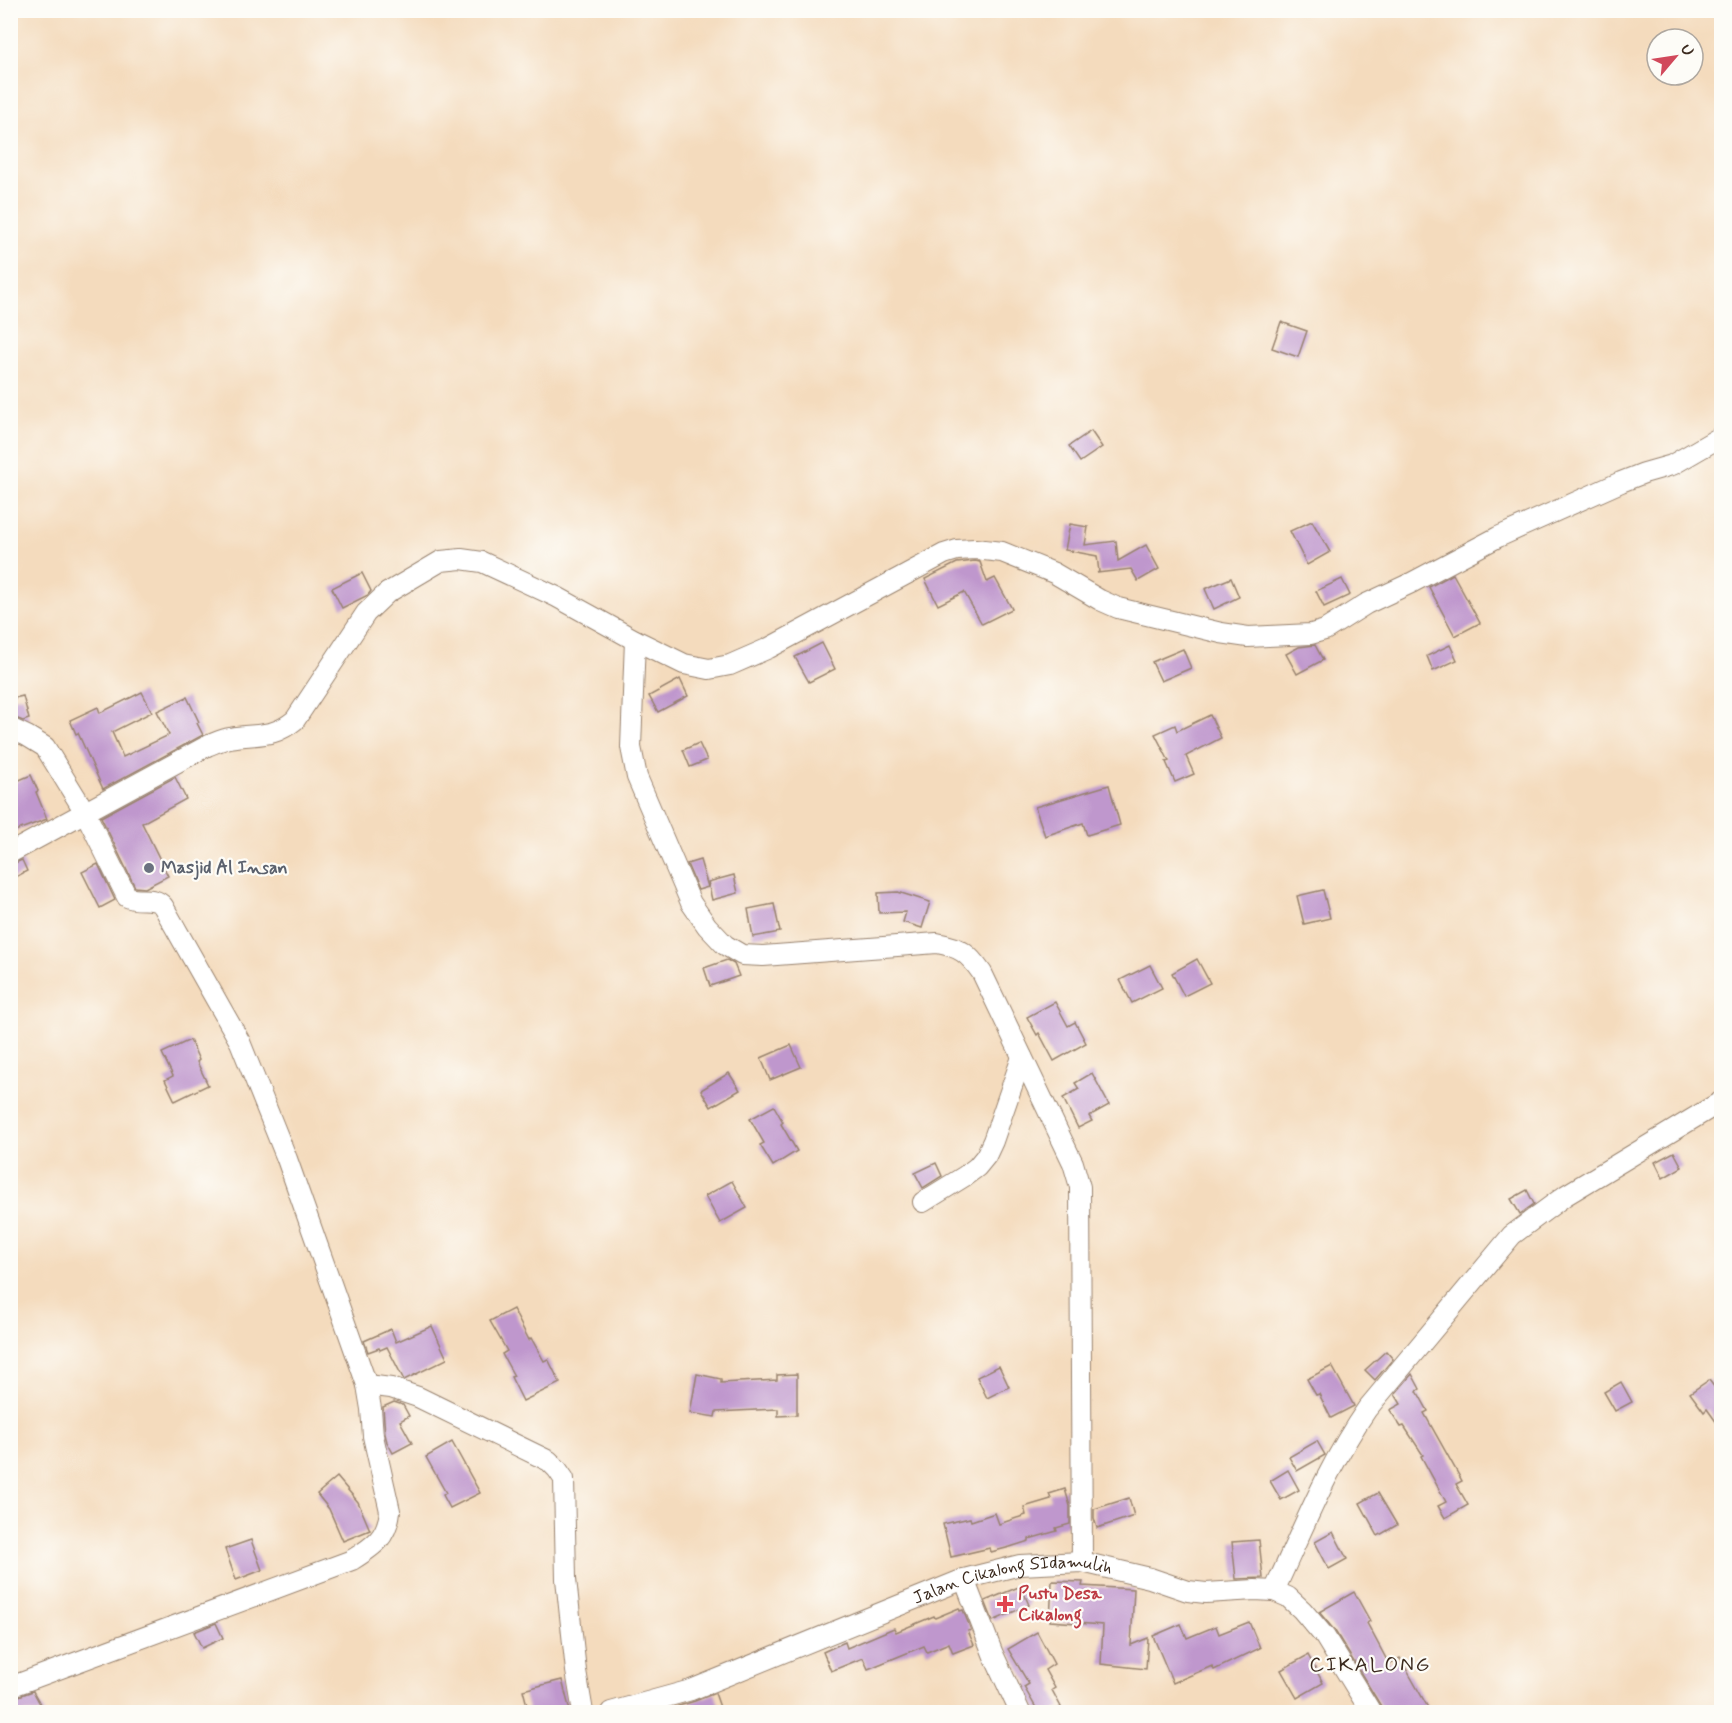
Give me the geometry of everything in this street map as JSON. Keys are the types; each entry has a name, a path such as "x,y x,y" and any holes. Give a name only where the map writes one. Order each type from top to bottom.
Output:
{"street":[{"path":"10,853 207,746 228,738 273,733 284,729 295,720 366,613 387,593 441,561 461,559 482,562 557,597 634,640 684,664 709,669 730,665 769,648 944,554 957,550 1002,552 1054,573 1100,600 1137,614 1248,637 1311,634 1325,630 1366,604 1498,537 1629,479 1672,465 1722,436"},
{"path":"634,640 631,747 637,777 691,903 725,945 742,955 752,956 937,944 954,946 971,957 982,973 1073,1163 1080,1187 1082,1562"},
{"path":"10,728 27,735 45,747 86,812 127,897 133,900 160,902 240,1042 287,1159 367,1385 373,1436 390,1511 389,1522 383,1536 370,1549 352,1560 10,1687"},
{"path":"923,1202 977,1167 986,1156 993,1142 1022,1056"},
{"path":"1371,1713 1325,1637 1302,1610 1288,1598 1274,1591 1336,1457 1367,1409 1512,1235 1566,1195 1722,1101"},
{"path":"367,1385 391,1388 418,1397 549,1461 564,1479 567,1579 576,1671 583,1713"},
{"name":"Jalan Cikalong SIdamulih","path":"611,1713 691,1690 964,1579 1020,1565 1082,1562 1150,1578 1188,1592 1274,1591"},
{"path":"964,1579 993,1654 1020,1713"}],"building":[{"path":"1281,322 1307,331 1298,357 1272,348"},
{"path":"1091,431 1102,447 1080,462 1069,446"},
{"path":"1312,521 1330,552 1307,565 1290,531"},
{"path":"1070,524 1088,527 1085,545 1116,541 1118,561 1146,545 1159,569 1138,581 1131,569 1097,573 1099,572 1097,556 1065,550"},
{"path":"980,562 987,582 995,578 1012,609 982,624 964,592 938,605 925,579 957,563"},
{"path":"362,573 371,591 368,595 342,608 332,588"},
{"path":"1453,574 1480,623 1455,636 1429,587"},
{"path":"1231,578 1239,597 1214,609 1205,589"},
{"path":"1342,579 1350,595 1324,607 1316,591"},
{"path":"822,643 835,669 809,682 795,657"},
{"path":"1315,645 1323,660 1297,674 1286,654 1299,647"},
{"path":"1450,645 1457,660 1433,671 1427,656"},
{"path":"1183,649 1191,668 1161,681 1152,662"},
{"path":"680,679 688,696 658,712 649,696"},
{"path":"142,692 152,712 112,732 123,757 169,735 157,711 187,697 203,735 103,789 70,720 98,707 100,713"},
{"path":"23,696 29,719 23,721 10,716 10,699"},
{"path":"1210,715 1221,738 1186,756 1194,774 1175,782 1166,762 1169,761 1155,734 1175,725 1177,731"},
{"path":"699,743 707,760 690,767 683,750"},
{"path":"31,775 47,819 10,833 10,784"},
{"path":"175,777 186,799 142,823 168,876 145,888 135,887 101,817"},
{"path":"1109,785 1120,825 1087,835 1083,823 1045,836 1035,807"},
{"path":"22,860 27,871 10,880 10,865"},
{"path":"700,860 708,887 698,890 687,864"},
{"path":"98,864 115,900 100,908 82,872"},
{"path":"734,875 738,893 712,900 708,882"},
{"path":"1323,890 1330,918 1304,924 1297,896"},
{"path":"898,892 930,902 922,928 903,922 906,912 879,913 878,893"},
{"path":"774,904 780,932 753,937 748,909"},
{"path":"1197,959 1210,983 1184,996 1172,973"},
{"path":"727,960 734,964 739,976 710,986 704,968"},
{"path":"1150,965 1162,988 1132,1003 1120,980"},
{"path":"1055,1002 1068,1026 1075,1022 1086,1043 1054,1061 1039,1033 1037,1035 1027,1017"},
{"path":"190,1040 208,1085 175,1101 165,1080 173,1076 162,1053"},
{"path":"791,1045 801,1067 770,1080 761,1058"},
{"path":"729,1073 740,1090 711,1107 701,1090"},
{"path":"1092,1073 1109,1105 1089,1116 1092,1121 1078,1128 1063,1098 1079,1089 1075,1083"},
{"path":"774,1106 783,1122 781,1124 797,1151 773,1166 760,1145 764,1143 750,1119"},
{"path":"1674,1152 1682,1167 1663,1178 1655,1162"},
{"path":"936,1163 942,1176 923,1188 915,1173"},
{"path":"732,1181 747,1208 720,1223 705,1196"},
{"path":"1527,1190 1534,1204 1520,1214 1511,1199"},
{"path":"513,1309 529,1340 531,1338 544,1361 548,1359 560,1383 523,1401 511,1377 514,1376 502,1354 507,1351 490,1321"},
{"path":"432,1326 447,1359 404,1380 387,1347 368,1352 364,1341 391,1329 396,1342"},
{"path":"1386,1351 1393,1359 1375,1380 1365,1370"},
{"path":"999,1366 1009,1387 987,1398 977,1377"},
{"path":"1332,1366 1354,1406 1331,1418 1319,1394 1316,1395 1307,1379"},
{"path":"697,1374 721,1379 721,1383 777,1380 777,1375 797,1374 797,1415 778,1416 778,1409 716,1412 715,1417 690,1413"},
{"path":"1412,1374 1420,1389 1417,1391 1428,1411 1424,1413 1462,1481 1456,1484 1468,1505 1445,1518 1438,1506 1446,1502 1421,1456 1423,1455 1404,1426 1401,1427 1390,1410 1401,1404 1395,1394"},
{"path":"1709,1380 1722,1397 1722,1430 1707,1409 1704,1412 1690,1393"},
{"path":"1621,1382 1632,1402 1615,1411 1604,1392"},
{"path":"394,1402 403,1405 409,1416 400,1421 412,1443 393,1453 385,1434 383,1407"},
{"path":"1317,1441 1325,1455 1297,1471 1289,1457"},
{"path":"452,1442 480,1493 450,1508 443,1495 446,1493 426,1457"},
{"path":"1288,1470 1299,1490 1281,1500 1270,1481"},
{"path":"337,1477 358,1502 370,1530 343,1541 329,1509 317,1494"},
{"path":"1065,1489 1070,1506 1070,1524 1056,1528 1057,1531 1010,1547 991,1552 990,1548 951,1557 943,1524 970,1518 971,1521 995,1513 999,1524 1026,1515 1024,1507 1051,1499 1049,1494"},
{"path":"1378,1493 1397,1525 1378,1536 1360,1503"},
{"path":"1129,1498 1134,1516 1097,1528 1094,1509"},
{"path":"1333,1532 1347,1559 1329,1569 1315,1542"},
{"path":"251,1540 262,1570 236,1580 225,1549"},
{"path":"1259,1540 1263,1578 1236,1579 1232,1542"},
{"path":"1052,1581 1083,1582 1082,1586 1134,1589 1131,1645 1148,1638 1146,1669 1101,1664 1103,1625 1050,1621"},
{"name":"Pustu Desa Cikalong","path":"1021,1586 1029,1605 993,1621 985,1601"},
{"path":"1354,1592 1370,1621 1367,1623 1389,1664 1400,1658 1431,1713 1383,1713 1381,1706 1335,1631 1319,1612"},
{"path":"959,1608 960,1611 963,1610 974,1645 953,1653 949,1643 927,1652 924,1646 868,1669 863,1658 831,1671 823,1652 845,1642 847,1648 894,1628 896,1632"},
{"path":"1249,1622 1260,1648 1214,1670 1212,1666 1173,1683 1153,1636 1181,1624 1187,1638 1216,1626 1219,1634"},
{"path":"216,1623 223,1638 202,1648 194,1632"},
{"path":"1037,1632 1054,1664 1045,1670 1055,1688 1052,1690 1061,1707 1052,1713 1039,1713 1024,1687 1029,1684 1008,1649"},
{"path":"1308,1655 1323,1683 1297,1698 1281,1670"},
{"path":"562,1680 570,1711 529,1713 523,1690"},
{"path":"33,1691 45,1713 10,1713 10,1699"},
{"path":"715,1693 722,1713 667,1713 666,1710"}],"place":[{"name":"Masjid Al Insan","path":"149,868"},
{"name":"Pustu Desa Cikalong","path":"1005,1604"}],"district":[{"name":"CIKALONG","path":"1370,1665"}]}
